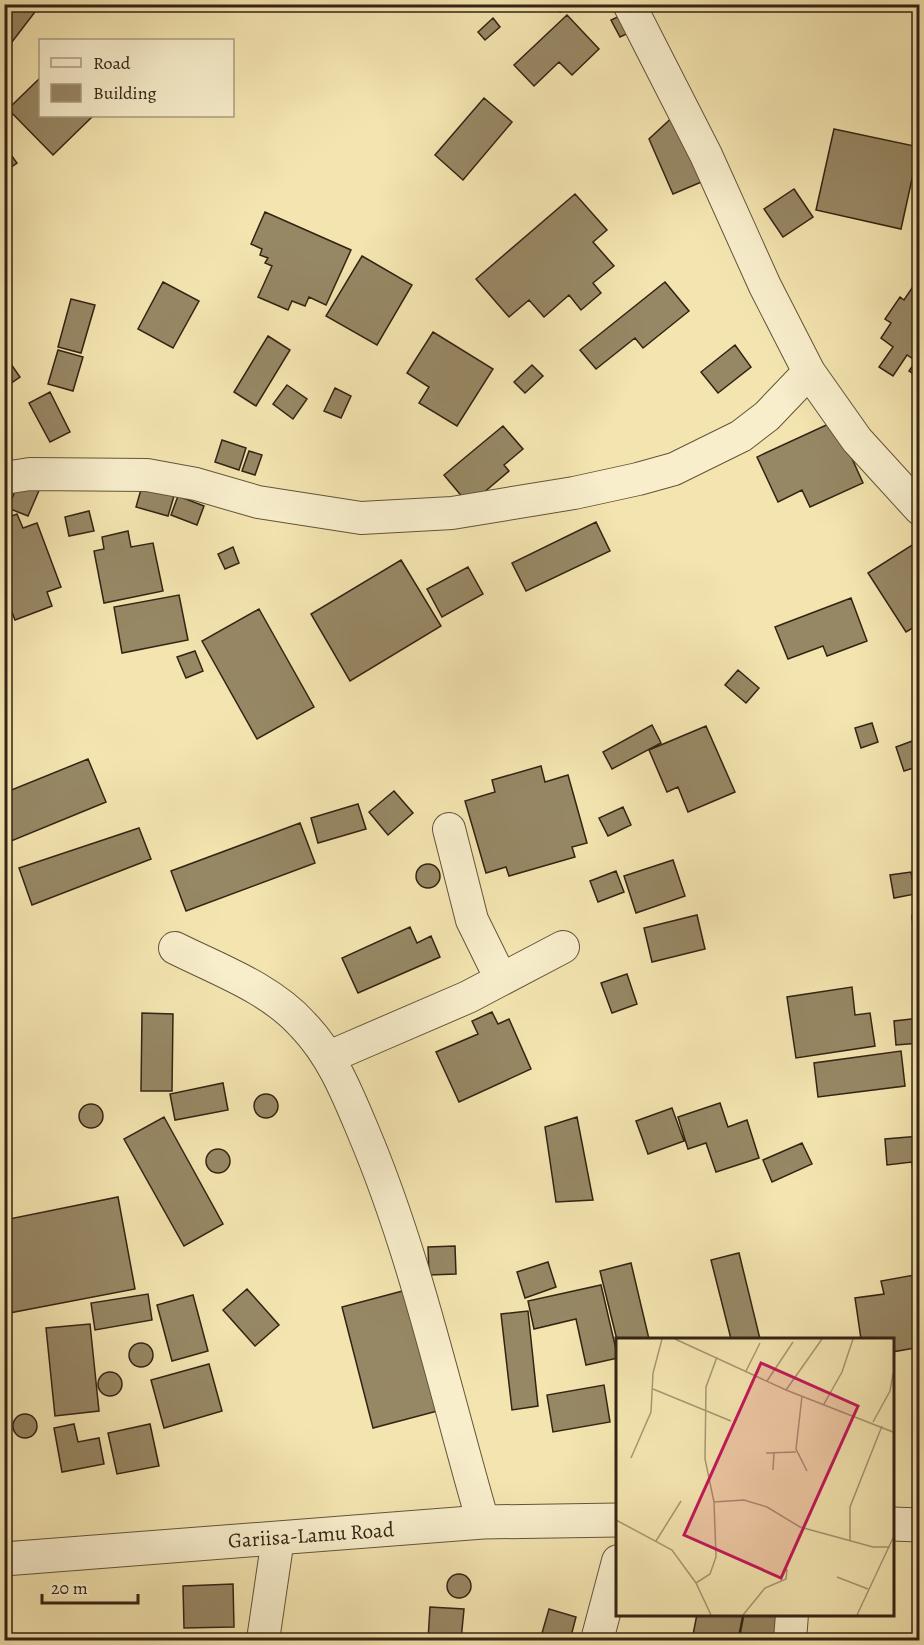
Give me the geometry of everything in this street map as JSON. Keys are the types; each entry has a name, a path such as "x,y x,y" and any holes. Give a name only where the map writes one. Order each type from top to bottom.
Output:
{"street":[{"path":"629,4 706,154 765,286 808,372 857,440 920,509"},
{"path":"4,478 30,474 147,476 196,484 258,502 361,518 452,513 574,493 674,469 741,436 767,416 808,372"},
{"path":"449,829 472,920 501,979"},
{"path":"328,1057 468,997 563,946"},
{"path":"175,948 278,1001 304,1025 328,1057 340,1078 377,1165 400,1231 483,1522"},
{"name":"Gariisa-Lamu Road","path":"4,1559 483,1522 616,1520"},
{"path":"894,1524 920,1525"},
{"path":"263,1641 278,1538"},
{"path":"597,1641 616,1569"},
{"path":"790,1641 792,1615"}],"building":[{"path":"4,4 41,4 12,42 4,36"},
{"path":"557,4 577,4 577,5 560,12"},
{"path":"626,13 635,30 620,37 611,20"},
{"path":"567,15 599,49 572,75 559,62 534,86 514,65"},
{"path":"493,18 500,27 485,40 478,32"},
{"path":"39,79 39,117 92,117 53,155 8,109"},
{"path":"484,98 512,122 463,180 435,155"},
{"path":"678,112 706,180 673,194 649,139"},
{"path":"834,129 919,147 901,229 816,210"},
{"path":"4,145 17,163 4,172"},
{"path":"794,189 813,217 783,237 764,209"},
{"path":"575,194 607,230 593,242 614,266 593,283 601,293 581,310 569,295 544,317 529,300 509,317 476,279"},
{"path":"265,212 351,250 326,305 309,297 305,306 292,301 288,310 258,297 272,266 265,263 268,258 260,255 262,249 251,244"},
{"path":"362,256 412,285 377,345 326,316"},
{"path":"163,282 199,301 173,348 138,329"},
{"path":"665,282 689,311 643,348 635,338 596,369 580,350"},
{"path":"916,282 920,285 920,378 909,371 916,361 907,355 893,376 879,367 893,347 881,338 891,323 885,319 900,297 904,300"},
{"path":"71,299 95,305 81,353 58,347"},
{"path":"433,332 493,369 457,426 419,403 429,387 407,373"},
{"path":"268,336 290,350 256,406 234,392"},
{"path":"735,345 751,367 718,393 701,372"},
{"path":"58,350 83,357 73,391 48,384"},
{"path":"4,354 20,377 4,388"},
{"path":"532,365 543,376 525,393 514,382"},
{"path":"287,385 307,399 293,419 273,404"},
{"path":"335,388 351,396 341,418 324,411"},
{"path":"50,392 70,432 50,442 29,403"},
{"path":"835,421 863,483 810,507 802,490 778,502 757,457"},
{"path":"503,426 523,449 504,465 509,471 469,505 444,475"},
{"path":"222,440 246,448 239,470 215,462"},
{"path":"249,451 262,455 255,475 242,471"},
{"path":"21,477 41,486 28,516 8,508"},
{"path":"142,486 174,496 168,516 136,507"},
{"path":"178,496 204,506 197,525 171,515"},
{"path":"89,511 94,531 69,536 65,517"},
{"path":"17,514 23,528 37,523 61,587 47,592 52,606 15,620 9,605 4,607 4,519"},
{"path":"596,522 610,551 526,591 512,563"},
{"path":"128,531 131,547 153,543 163,591 104,603 94,551 104,549 102,537"},
{"path":"920,540 920,632 916,626 906,632 868,573"},
{"path":"233,547 239,563 225,569 218,554"},
{"path":"401,560 441,626 350,681 311,614"},
{"path":"468,567 483,594 442,617 427,589"},
{"path":"179,595 188,640 122,653 114,607"},
{"path":"851,598 867,641 827,656 823,646 788,659 775,627"},
{"path":"259,609 314,707 257,739 202,641"},
{"path":"195,651 203,671 186,678 177,657"},
{"path":"738,670 759,688 746,703 725,685"},
{"path":"872,723 878,742 861,748 855,728"},
{"path":"652,725 661,743 612,769 603,752"},
{"path":"706,726 735,792 688,812 678,787 667,792 649,750"},
{"path":"915,740 920,752 920,766 904,771 896,747"},
{"path":"88,759 106,802 4,844 4,793"},
{"path":"541,766 545,782 568,775 587,843 572,847 575,857 509,876 506,867 486,873 465,801 495,792 492,780"},
{"path":"394,791 413,813 388,835 369,812"},
{"path":"358,804 366,829 318,843 311,818"},
{"path":"623,807 631,825 608,836 599,818"},
{"path":"300,823 315,863 186,911 171,871"},
{"path":"139,828 151,859 32,905 19,868"},
{"path":"673,860 685,896 636,913 624,876"},
{"path":"428,864 437,867 440,876 437,885 428,888 419,885 416,876 419,867"},
{"path":"616,871 624,892 598,902 590,881"},
{"path":"911,872 915,894 894,898 890,875"},
{"path":"697,915 705,949 652,962 644,928"},
{"path":"920,915 920,943 915,944 912,916"},
{"path":"410,927 417,943 431,936 440,957 358,993 342,958"},
{"path":"627,974 637,1004 612,1013 601,983"},
{"path":"852,987 855,1015 870,1013 875,1046 796,1058 787,997"},
{"path":"492,1012 498,1024 509,1019 531,1069 459,1102 436,1052 478,1034 472,1021"},
{"path":"142,1013 173,1014 172,1091 141,1091"},
{"path":"920,1018 920,1043 896,1045 894,1021"},
{"path":"901,1051 905,1086 818,1097 814,1063"},
{"path":"223,1083 228,1110 175,1120 170,1094"},
{"path":"266,1094 271,1095 277,1101 277,1111 271,1117 266,1118 261,1117 255,1111 254,1106 255,1101 261,1095"},
{"path":"720,1103 728,1127 747,1120 759,1158 716,1172 706,1143 688,1149 678,1117"},
{"path":"91,1104 96,1105 102,1111 102,1121 96,1127 91,1128 86,1127 80,1121 79,1116 80,1111 86,1105"},
{"path":"672,1108 684,1141 648,1154 636,1121"},
{"path":"164,1117 223,1224 184,1246 124,1139"},
{"path":"577,1117 593,1200 556,1202 545,1127"},
{"path":"920,1136 920,1183 914,1184 912,1162 887,1165 885,1139"},
{"path":"802,1143 812,1164 772,1182 763,1160"},
{"path":"218,1149 223,1150 229,1156 229,1166 223,1172 218,1173 213,1172 207,1166 206,1161 207,1156 213,1150"},
{"path":"118,1197 135,1289 4,1314 4,1220"},
{"path":"455,1246 456,1274 429,1275 428,1247"},
{"path":"739,1253 760,1338 731,1338 711,1260"},
{"path":"548,1262 556,1287 525,1298 517,1272"},
{"path":"631,1263 649,1338 617,1338 600,1271"},
{"path":"914,1275 920,1308 920,1347 894,1352 894,1338 861,1338 855,1298 884,1294 881,1281"},
{"path":"601,1285 616,1349 616,1358 586,1365 576,1319 534,1329 528,1301"},
{"path":"414,1288 445,1409 373,1428 342,1307"},
{"path":"247,1289 279,1325 255,1346 223,1310"},
{"path":"148,1294 152,1320 95,1330 91,1303"},
{"path":"193,1295 208,1351 172,1361 157,1305"},
{"path":"528,1311 538,1406 512,1410 501,1314"},
{"path":"90,1324 99,1411 55,1416 46,1328"},
{"path":"141,1343 146,1344 152,1350 152,1360 146,1366 141,1367 136,1366 130,1360 129,1355 130,1350 136,1344"},
{"path":"209,1364 222,1411 164,1428 151,1380"},
{"path":"110,1372 119,1375 122,1384 119,1393 110,1396 101,1393 98,1384 101,1375"},
{"path":"604,1385 610,1422 553,1432 547,1395"},
{"path":"25,1414 30,1415 36,1421 36,1431 30,1437 25,1438 20,1437 14,1431 13,1426 14,1421 20,1415"},
{"path":"74,1424 78,1442 99,1438 104,1464 62,1472 54,1428"},
{"path":"150,1424 159,1466 117,1474 108,1433"},
{"path":"459,1574 468,1577 471,1586 468,1595 459,1598 450,1595 447,1586 450,1577"},
{"path":"233,1584 234,1627 184,1628 183,1586"},
{"path":"430,1607 464,1609 461,1640 428,1640"},
{"path":"549,1609 576,1617 570,1640 540,1640"},
{"path":"697,1615 743,1615 738,1640 692,1640"},
{"path":"744,1615 779,1615 774,1640 740,1635"}]}
